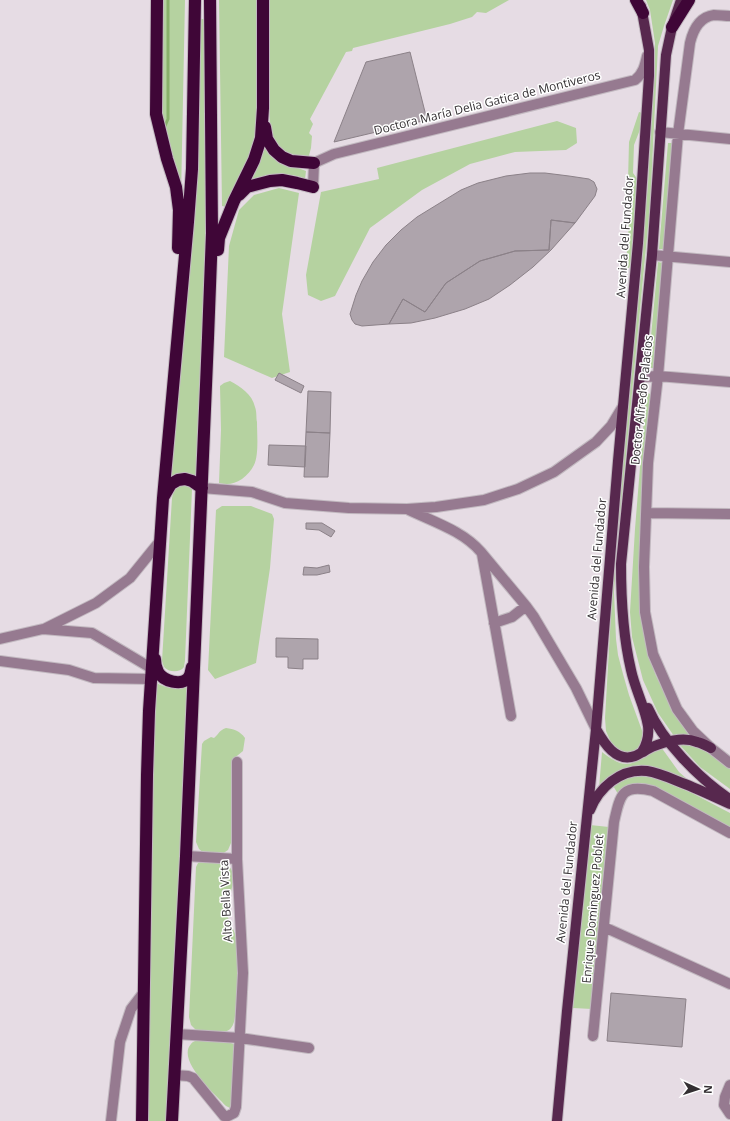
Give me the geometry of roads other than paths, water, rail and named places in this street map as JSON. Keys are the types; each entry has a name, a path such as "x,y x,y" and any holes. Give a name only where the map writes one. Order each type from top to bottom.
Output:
{"highway":[{"path":"157,0 156,114 167,159 176,187 179,210 174,369"},
{"path":"142,1121 147,775 151,673 163,498 192,169 195,0"},
{"path":"172,1121 186,856 212,233 210,0"},
{"path":"208,338 219,238 234,201 254,160 261,138 263,108 263,0"},
{"path":"638,0 643,13"},
{"path":"672,26 689,0"},
{"path":"263,108 267,139 274,150 282,157 290,161 314,163"},
{"path":"234,201 247,187 270,181 282,180 313,187"},
{"path":"163,498 171,484 178,480 192,481 202,488"},
{"path":"153,638 158,673 174,682 185,680 190,676 195,651"}],"main road":[{"name":"Avenida del Fundador","path":"631,671 622,610 621,564 652,255 666,55 672,26 681,0"},
{"name":"Avenida del Fundador","path":"557,1121 596,728 639,235 649,76 649,50 643,13"},
{"path":"631,671 652,717 669,742 699,775 730,799"},
{"path":"631,671 648,726 646,745 642,752"},
{"path":"596,728 602,740 610,750 619,756 628,758 636,756 654,746 678,740 696,741 711,748"},
{"path":"587,820 594,800 601,791 610,782 630,772 645,771 656,773 730,804"}],"street":[{"name":"Doctor Alfredo Palacios","path":"730,16 714,15 705,18 700,22 692,34 678,134 658,376 648,463 644,567 645,612 653,654 677,709 693,730 711,748 730,763"},
{"name":"Doctora María Delia Gatica de Montiveros","path":"314,163 334,154 635,80 644,70 649,50"},
{"path":"660,132 730,139"},
{"path":"313,187 314,163"},
{"path":"652,255 730,262"},
{"path":"640,376 730,382"},
{"path":"202,488 252,492 285,503 350,508 408,509 436,507 484,500 518,489 554,472 596,442 611,426 623,406"},
{"path":"408,509 458,533 475,545 534,617 576,688 596,728"},
{"path":"646,513 730,514"},
{"path":"0,638 43,629 96,603 130,578 160,541"},
{"path":"481,552 511,716"},
{"path":"494,623 512,617 526,606"},
{"path":"43,629 92,633 151,673"},
{"path":"0,661 69,670 94,678 151,673"},
{"name":"Alto Bella Vista","path":"174,1075 193,1078 224,1116 234,1114 236,1107 243,973 237,858 237,762"},
{"name":"Enrique Dominguez Poblet","path":"593,1036 614,822 621,797 630,789 642,788 653,791 730,833"},
{"path":"186,856 237,858"},
{"path":"604,927 730,984"},
{"path":"111,1121 120,1042 131,1009 144,992"},
{"path":"176,1034 240,1038 309,1048"},
{"path":"730,1085 725,1097 724,1105 730,1114"}],"waterway":[{"path":"165,126 168,119 168,0"}]}
